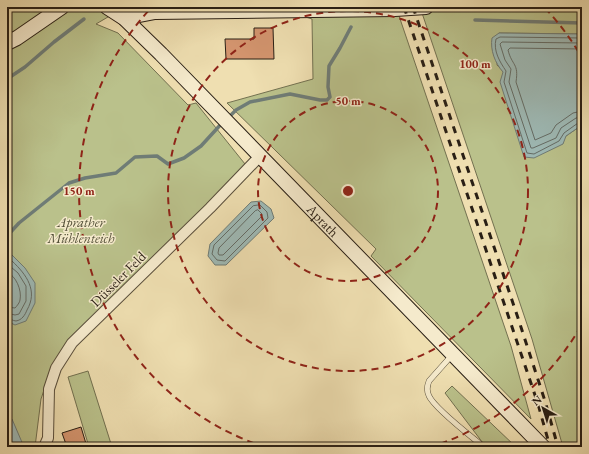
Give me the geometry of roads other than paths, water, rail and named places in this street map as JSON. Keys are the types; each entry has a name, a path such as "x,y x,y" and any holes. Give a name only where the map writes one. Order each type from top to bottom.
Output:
{"main road":[{"path":"7,44 62,7"},
{"name":"Aprath","path":"107,7 124,18 539,443"},
{"path":"124,18 155,12 395,9 426,7"}],"street":[{"name":"Düsseler Feld","path":"44,447 48,438 49,389 56,368 72,343 210,208 260,156"}],"lane":[{"path":"453,354 429,381 427,386 428,395 437,407 484,447"}],"water":[{"path":"499,33 582,34 582,125 566,136 563,144 534,158 524,157 500,82 503,72 494,56 492,47 492,38"},
{"path":"261,201 271,209 274,218 226,265 215,265 208,256 210,244 251,202"},
{"path":"12,255 25,268 35,283 35,303 26,321 15,325 7,321 7,258"},
{"path":"7,414 12,419 24,447 7,447"}],"waterway":[{"path":"7,79 25,67 84,19"},
{"path":"475,20 582,23"},
{"path":"228,118 236,110 250,102 290,94 327,100 330,97 328,87 329,66 351,27"},
{"path":"7,236 19,223 69,183 85,178 116,173 135,157 157,156 168,164 184,158 201,146 223,122"}],"railway":[{"path":"404,7 538,404 550,447"},
{"path":"413,7 518,318 545,401 558,447"}],"park label":[{"name":"Aprather Mühlenteich","path":"81,230"}]}
